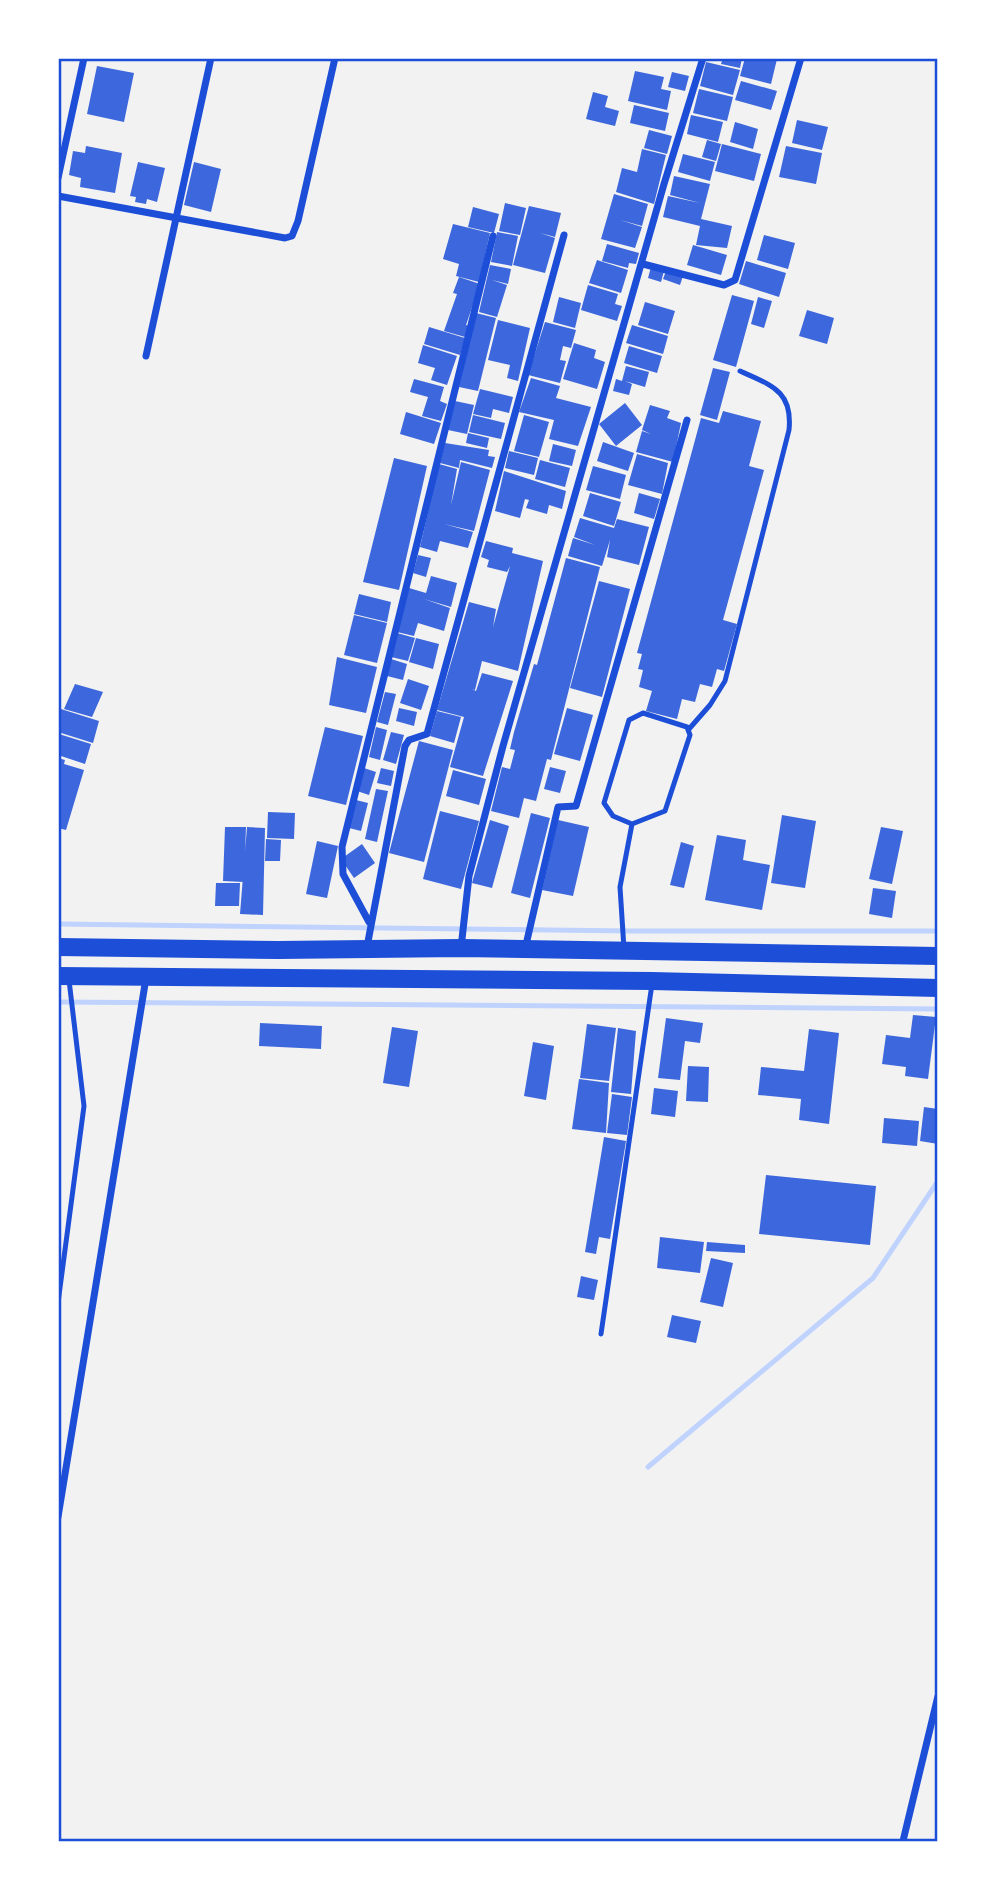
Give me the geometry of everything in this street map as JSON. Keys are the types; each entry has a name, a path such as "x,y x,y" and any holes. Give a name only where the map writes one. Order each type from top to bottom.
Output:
{"highway":[{"path":"58,947 278,950 367,942 623,943 938,956"},
{"path":"275,977 278,950"},
{"path":"66,981 145,986 275,977 652,981 938,988"}],"street":[{"path":"58,178 84,58"},
{"path":"146,356 211,58"},
{"path":"58,196 285,238 292,236 298,222 335,58"},
{"path":"462,942 469,876 503,746 703,58"},
{"path":"643,264 724,285 735,280 801,58"},
{"path":"367,942 405,746 409,740 427,734 564,235"},
{"path":"370,923 343,874 342,847 494,236"},
{"path":"526,943 558,807 576,806 687,420"},
{"path":"58,1517 145,986"},
{"path":"903,1841 938,1696"}],"lane":[{"path":"689,729 643,713 629,720 604,803 613,816 632,824 665,810 689,729 725,681 789,430 787,402 775,387 740,370"},
{"path":"623,943 620,887 632,824"},
{"path":"58,1303 84,1106 76,1023 66,981"},
{"path":"601,1334 652,981"}],"building":[{"path":"714,58 742,58 740,68 721,64 722,61"},
{"path":"745,58 777,59 771,84 740,76"},
{"path":"706,62 740,70 733,95 700,86"},
{"path":"97,66 134,73 124,122 87,114"},
{"path":"635,71 664,77 661,89 671,91 667,110 628,101"},
{"path":"672,72 689,76 685,91 668,87"},
{"path":"741,81 777,91 771,110 735,100"},
{"path":"699,89 733,97 727,121 693,113"},
{"path":"593,92 608,96 605,107 619,111 615,126 586,119"},
{"path":"634,105 669,113 665,131 630,123"},
{"path":"691,115 723,122 718,142 687,134"},
{"path":"797,120 828,127 822,150 792,143"},
{"path":"735,122 758,129 753,149 730,142"},
{"path":"649,130 672,136 667,154 644,148"},
{"path":"707,140 721,144 716,161 702,157"},
{"path":"722,144 761,154 754,181 715,171"},
{"path":"86,146 122,153 115,193 80,187 81,178 69,175 73,151 85,153"},
{"path":"786,146 822,153 816,184 779,177"},
{"path":"642,149 666,155 654,204 616,192 622,168 637,172"},
{"path":"683,154 715,162 710,181 678,172"},
{"path":"138,162 165,168 157,202 147,199 146,204 135,202 136,197 130,196"},
{"path":"194,162 221,169 211,212 184,205"},
{"path":"674,176 710,184 701,219 732,226 727,248 696,245 700,226 663,217 668,196 700,203 670,195"},
{"path":"614,194 648,204 642,226 620,220 642,227 635,248 601,239"},
{"path":"505,203 526,208 520,235 499,231"},
{"path":"529,206 561,213 555,237 540,233 555,238 545,273 513,265"},
{"path":"473,207 499,214 494,233 468,227"},
{"path":"453,224 490,233 479,282 456,276 459,264 443,259"},
{"path":"497,232 518,236 512,266 491,262"},
{"path":"764,235 795,243 788,269 757,260"},
{"path":"607,244 639,253 636,264 629,263 628,268 602,261"},
{"path":"693,245 727,255 721,275 687,265"},
{"path":"597,260 628,270 621,293 589,283"},
{"path":"746,261 786,273 779,297 739,284"},
{"path":"490,265 511,269 508,284 492,280 507,285 497,317 479,312"},
{"path":"651,267 664,271 661,282 648,278"},
{"path":"666,271 683,276 680,285 663,279"},
{"path":"459,277 480,284 466,325 469,326 465,337 444,331 457,294 453,293"},
{"path":"588,285 618,294 615,304 622,306 617,321 581,310"},
{"path":"732,295 754,301 736,367 713,360"},
{"path":"559,297 581,303 575,328 553,322"},
{"path":"758,297 772,301 764,328 751,324"},
{"path":"645,302 675,311 668,334 638,325"},
{"path":"807,310 834,318 827,344 799,336"},
{"path":"476,313 496,318 478,391 459,387"},
{"path":"498,320 530,328 518,381 507,378 510,365 488,360"},
{"path":"545,322 576,330 571,348 563,346 560,360 566,361 560,383 528,375"},
{"path":"632,325 668,336 663,354 626,343"},
{"path":"429,327 465,338 460,355 424,344"},
{"path":"574,343 596,350 594,358 605,362 597,389 563,379"},
{"path":"423,345 457,356 447,385 431,380 435,368 418,363"},
{"path":"629,346 662,356 657,373 624,363"},
{"path":"626,366 649,372 645,387 625,381 632,384 629,395 613,391 616,379 622,381"},
{"path":"713,368 730,372 717,420 700,415"},
{"path":"531,378 560,386 556,398 591,407 578,446 549,439 554,420 519,412"},
{"path":"414,379 444,387 440,401 447,404 441,421 422,416 428,397 410,392"},
{"path":"480,389 513,397 509,413 493,409 491,418 473,414"},
{"path":"455,401 474,405 467,434 448,430"},
{"path":"625,403 642,425 616,446 599,424"},
{"path":"650,405 670,411 667,418 681,423 673,462 636,452 642,431 651,434 642,430"},
{"path":"723,411 761,421 749,466 764,470 723,620 737,624 724,671 717,669 712,687 700,684 695,702 682,699 677,719 646,711 652,691 639,687 643,670 638,669 642,654 637,653 701,418 719,423"},
{"path":"406,412 441,423 434,444 400,434"},
{"path":"473,415 505,423 501,439 469,432"},
{"path":"524,415 549,422 539,457 514,451"},
{"path":"468,433 489,438 487,448 466,443"},
{"path":"603,442 634,453 628,471 597,461"},
{"path":"445,443 489,450 488,456 495,457 492,468 460,460 459,468 440,463"},
{"path":"553,444 576,450 572,466 549,461"},
{"path":"509,451 538,458 534,475 505,468"},
{"path":"637,454 668,463 662,494 628,485"},
{"path":"394,458 427,466 399,590 363,582"},
{"path":"540,460 570,468 565,487 535,479"},
{"path":"461,462 490,470 474,531 444,524 473,532 468,548 440,541 437,552 420,547 439,464 457,469 451,505"},
{"path":"593,466 626,475 620,499 586,490"},
{"path":"504,471 566,491 562,509 549,505 547,514 526,508 529,500 525,499 520,518 495,511"},
{"path":"590,493 621,502 614,526 583,516"},
{"path":"639,493 660,499 654,519 634,513"},
{"path":"580,518 614,528 617,519 649,527 639,565 607,557 610,540 602,566 568,556 573,538 595,545 574,537"},
{"path":"486,541 513,548 512,553 543,561 518,671 482,661 475,690 472,689 476,691 482,673 513,681 483,776 450,767 464,717 437,710 469,602 496,609 493,627 510,566 507,572 487,567 489,560 481,557"},
{"path":"418,555 431,558 426,577 413,573"},
{"path":"566,558 600,567 551,760 547,759 536,801 524,798 519,818 491,811 502,767 510,769 515,750 510,749 514,732 534,664 537,665"},
{"path":"431,576 457,583 451,607 424,599 450,608 444,631 418,623 414,636 397,632 409,588 426,593"},
{"path":"599,581 630,589 602,697 570,688"},
{"path":"359,594 391,602 387,622 354,614"},
{"path":"354,615 387,623 377,663 344,655"},
{"path":"397,633 415,638 408,661 391,657"},
{"path":"416,638 439,644 433,669 409,662"},
{"path":"337,657 377,667 366,713 329,705"},
{"path":"391,659 407,664 403,680 387,676"},
{"path":"408,679 429,686 421,710 400,703"},
{"path":"75,684 103,692 92,717 64,709"},
{"path":"385,692 396,694 388,725 377,722"},
{"path":"399,708 417,712 414,726 396,721"},
{"path":"567,708 593,715 580,761 554,754"},
{"path":"61,709 99,721 93,743 58,732"},
{"path":"437,711 461,717 454,743 430,736"},
{"path":"325,727 363,736 346,805 308,796"},
{"path":"376,727 387,730 380,760 369,757"},
{"path":"391,732 404,735 396,764 383,760"},
{"path":"59,734 91,744 85,764 58,755"},
{"path":"419,741 453,750 424,862 389,853"},
{"path":"58,758 65,760 64,764 84,770 66,830 58,828"},
{"path":"550,767 566,771 560,793 544,789"},
{"path":"364,768 376,772 369,795 357,791"},
{"path":"381,768 394,771 391,786 377,783"},
{"path":"453,770 486,779 479,805 446,796"},
{"path":"376,789 388,791 377,842 365,839"},
{"path":"356,800 368,803 361,831 349,828"},
{"path":"440,811 479,821 461,889 423,879"},
{"path":"268,812 295,813 294,839 267,838"},
{"path":"531,813 550,818 530,898 511,893"},
{"path":"782,815 816,821 805,888 771,883"},
{"path":"490,820 509,826 492,888 472,883"},
{"path":"558,820 589,827 573,896 542,890"},
{"path":"225,827 246,827 244,882 223,881"},
{"path":"247,827 265,828 263,915 240,914"},
{"path":"881,827 903,831 892,884 869,879"},
{"path":"717,835 746,840 743,860 770,865 762,910 705,900"},
{"path":"266,839 281,840 280,861 265,861"},
{"path":"317,841 338,846 327,898 306,894"},
{"path":"681,842 694,846 684,888 670,885"},
{"path":"362,844 375,863 354,878 341,859"},
{"path":"216,883 240,883 239,906 215,906"},
{"path":"873,888 896,891 892,918 869,914"},
{"path":"913,1015 936,1017 928,1079 905,1076 906,1067 882,1064 886,1035 910,1038"},
{"path":"666,1018 703,1023 700,1043 685,1041 680,1080 658,1078"},
{"path":"260,1023 322,1026 321,1049 259,1046"},
{"path":"587,1024 616,1028 609,1081 580,1078"},
{"path":"392,1027 418,1031 409,1087 383,1083"},
{"path":"618,1028 636,1031 631,1094 611,1092"},
{"path":"809,1029 839,1033 829,1124 799,1120 801,1099 758,1095 761,1067 804,1071"},
{"path":"533,1042 554,1046 546,1100 524,1096"},
{"path":"688,1066 709,1067 708,1102 686,1101"},
{"path":"579,1079 609,1083 606,1133 572,1129"},
{"path":"654,1088 678,1091 675,1117 651,1114"},
{"path":"612,1094 632,1097 627,1135 607,1133"},
{"path":"924,1107 938,1109 938,1144 920,1141"},
{"path":"884,1118 919,1121 917,1146 882,1143"},
{"path":"604,1137 626,1141 610,1239 599,1237 596,1254 585,1252"},
{"path":"766,1175 876,1186 870,1245 759,1234"},
{"path":"660,1237 704,1242 700,1273 657,1268"},
{"path":"707,1242 745,1245 745,1253 706,1251"},
{"path":"711,1258 733,1263 723,1307 700,1302"},
{"path":"581,1276 598,1280 594,1300 577,1297"},
{"path":"672,1315 701,1321 696,1343 667,1337"}],"waterway":[{"path":"58,924 631,931 938,931"},
{"path":"58,1002 938,1009"},
{"path":"648,1467 873,1278 938,1181"}]}
